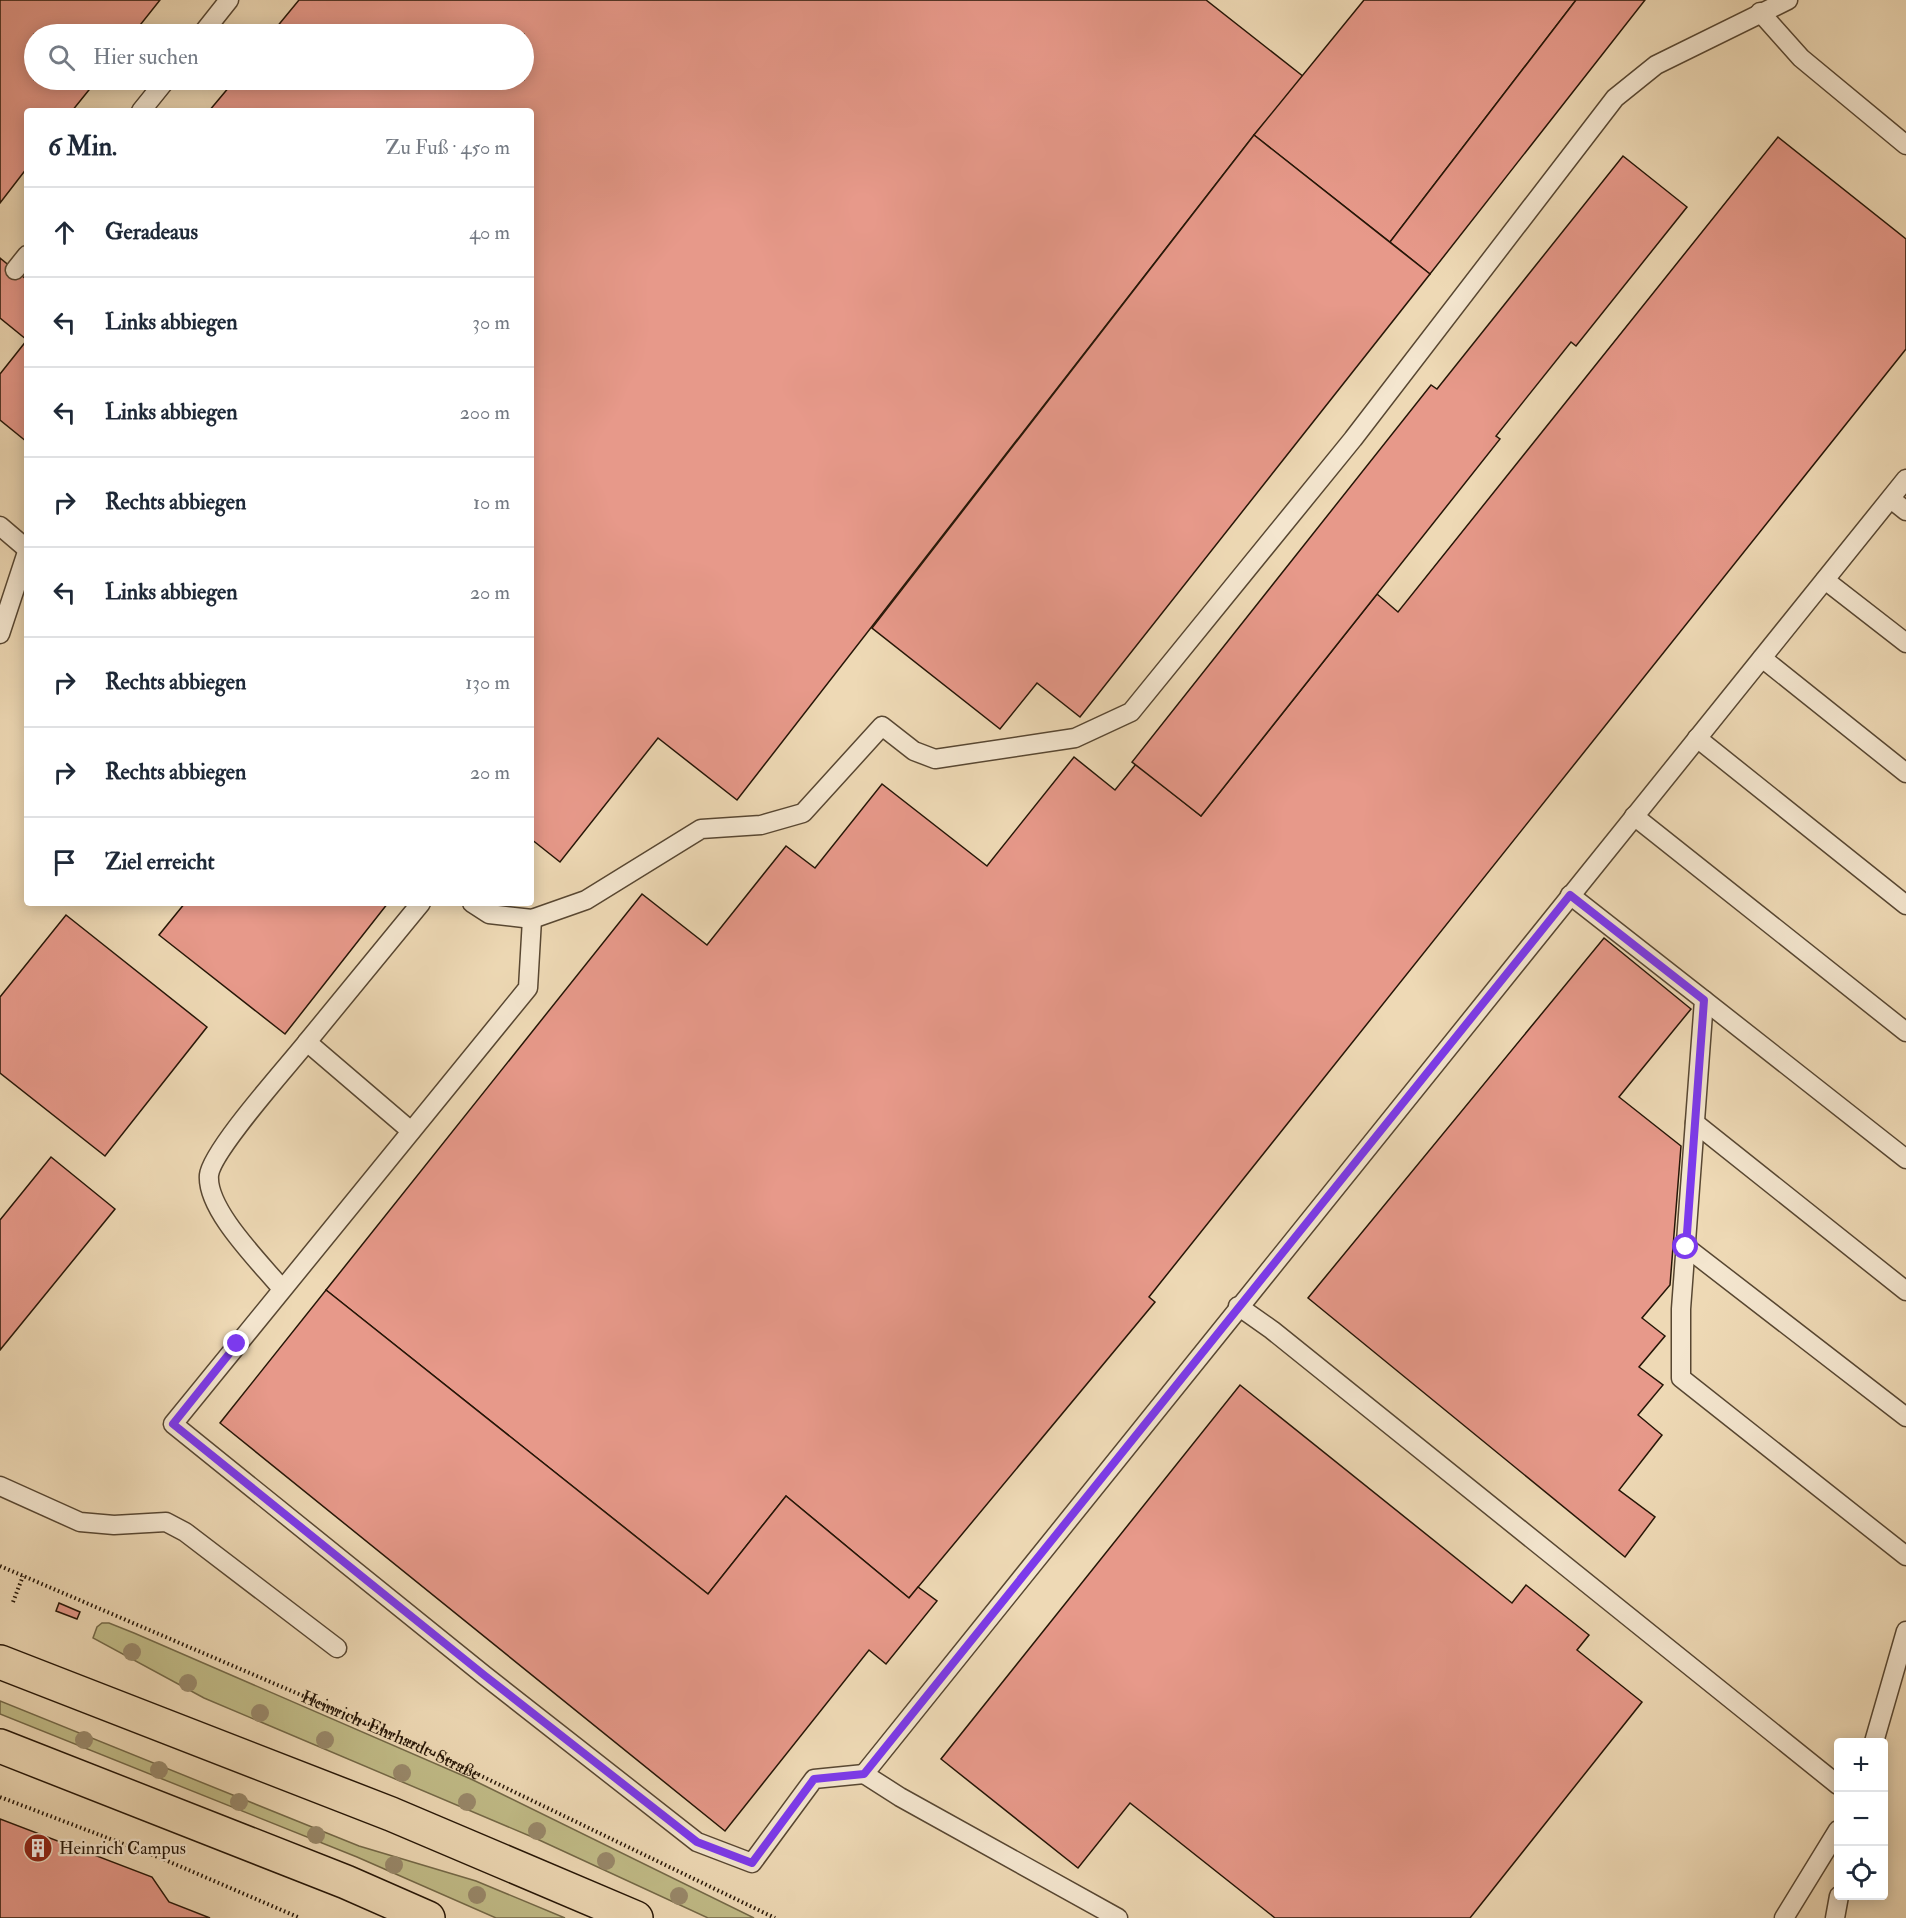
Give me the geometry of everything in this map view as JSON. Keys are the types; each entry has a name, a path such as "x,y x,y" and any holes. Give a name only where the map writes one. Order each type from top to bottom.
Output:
{"main road":[{"path":"0,1662 391,1814 636,1918"},
{"path":"0,1746 346,1882 428,1918"}],"lane":[{"path":"209,24 229,0"},
{"path":"477,906 489,914 532,919 586,900 701,829 761,825 803,813 882,726 914,752 935,759 1075,738 1131,712 1353,438 1615,98 1656,65 1788,0"},
{"path":"1760,12 1801,58 1906,145"},
{"path":"143,108 158,90"},
{"path":"15,270 24,259"},
{"path":"864,1774 1238,1306 1906,479"},
{"path":"1891,498 1906,511"},
{"path":"0,526 24,547"},
{"path":"0,634 24,559"},
{"path":"1825,580 1906,643"},
{"path":"1762,658 1906,773"},
{"path":"1697,738 1906,905"},
{"path":"1634,816 1906,1032"},
{"path":"1570,895 1906,1159"},
{"path":"282,1289 228,1224 213,1196 209,1174 222,1149 419,906"},
{"path":"532,919 528,988 173,1424 484,1675 697,1842 752,1863 814,1779 864,1774 1118,1918"},
{"path":"1704,1000 1686,1247 1681,1378 1906,1557"},
{"path":"307,1042 411,1131"},
{"path":"1695,1123 1906,1291"},
{"path":"1686,1247 1906,1418"},
{"path":"1238,1306 1282,1337 1834,1781"},
{"path":"0,1486 80,1522 114,1525 166,1522 185,1532 337,1648"},
{"path":"1875,1738 1906,1631"},
{"path":"1784,1918 1834,1838"},
{"path":"1835,1918 1838,1900"}],"path":[{"name":"Heinrich-Ehrhardt-Straße","path":"0,1566 413,1743 775,1918"},
{"path":"13,1602 23,1576"},
{"path":"0,1797 163,1859 300,1918"}],"shaded area":[{"path":"102,1623 109,1623 134,1633 473,1780 754,1918 708,1918 537,1839 204,1698 93,1638 97,1627"},
{"path":"0,1701 359,1846 476,1881 565,1918 496,1918 357,1857 0,1714"}],"building":[{"path":"0,0 160,0 141,24 24,24 24,90 89,90 74,108 24,108 24,172 0,203"},
{"path":"299,0 1206,0 1304,77 1254,135 737,800 658,738 560,862 534,841 534,108 212,108 227,90 534,90 534,24 279,24"},
{"path":"1364,0 1576,0 1390,242 1254,135"},
{"path":"1576,0 1645,0 1430,274 1390,242"},
{"path":"1254,135 1430,274 1080,717 1037,683 1000,729 872,628"},
{"path":"1778,137 1906,239 1906,349 1149,1297 1155,1302 909,1598 786,1496 708,1594 326,1290 642,894 707,945 786,846 815,868 882,784 987,866 1074,757 1115,790 1136,764 1201,816 1377,594 1398,612"},
{"path":"1623,156 1687,207 1576,346 1571,342 1496,436 1500,439 1201,816 1132,762 1431,385 1437,389"},
{"path":"0,258 24,278 24,338 0,318"},
{"path":"24,344 24,440 0,420 0,374"},
{"path":"183,906 386,906 285,1034 159,935"},
{"path":"66,915 207,1027 105,1156 0,1073 0,997"},
{"path":"1604,938 1691,1009 1619,1097 1681,1146 1670,1285 1642,1318 1665,1336 1639,1367 1663,1385 1638,1415 1662,1435 1619,1490 1655,1517 1625,1557 1308,1298"},
{"path":"51,1157 115,1209 0,1350 0,1220"},
{"path":"326,1290 708,1594 786,1496 909,1598 918,1587 937,1601 886,1664 869,1650 725,1831 220,1423"},
{"path":"1240,1385 1512,1603 1526,1585 1589,1635 1577,1650 1642,1702 1470,1918 1275,1918 1130,1803 1078,1868 941,1759"},
{"path":"59,1603 80,1612 77,1619 56,1611"},
{"name":"Heinrich Campus","path":"0,1819 152,1877 169,1902 210,1918 0,1918"}],"place":[{"name":"Heinrich Campus","path":"38,1848"}],"route":[{"path":"237,1344 173,1424 484,1675 697,1842 752,1863 814,1779 864,1774 1570,895 1704,1000 1686,1247"}]}
